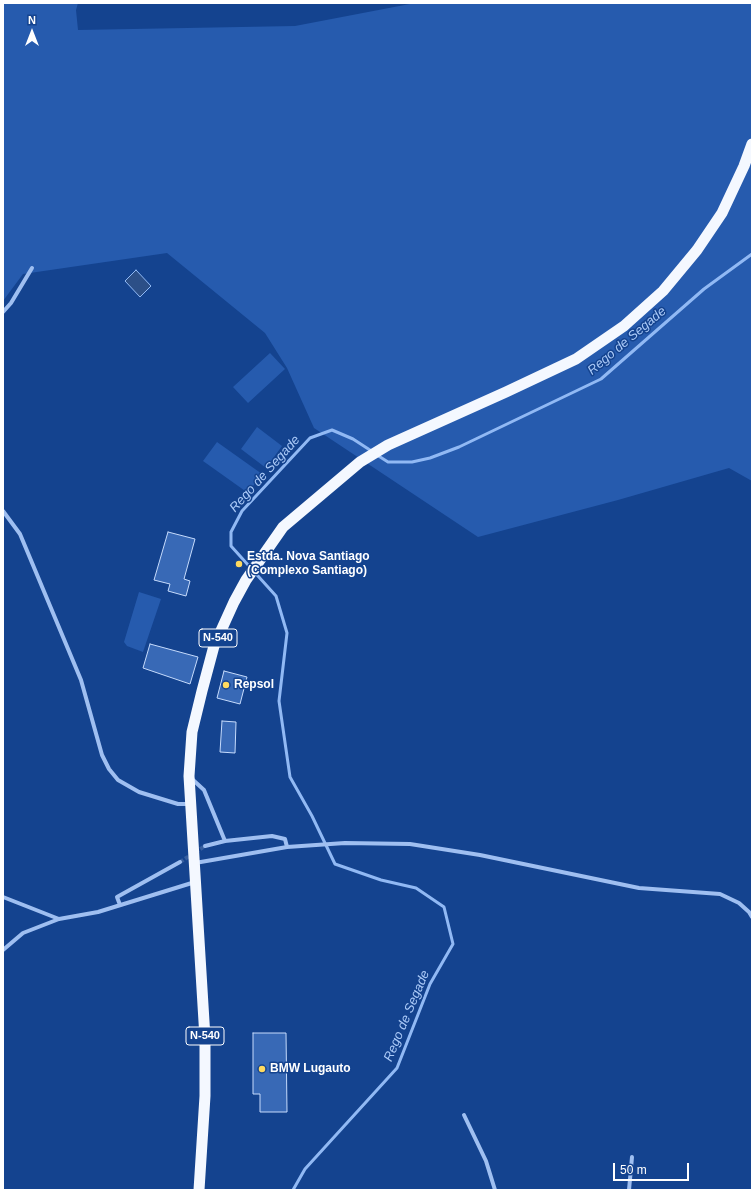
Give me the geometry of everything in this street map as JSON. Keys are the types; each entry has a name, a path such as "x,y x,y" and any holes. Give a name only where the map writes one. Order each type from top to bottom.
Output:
{"highway":[{"name":"N-540","path":"199,1190 205,1096 205,1038 189,776 192,732 202,690 214,646 234,602 246,580 283,527 360,462 388,445 576,359 624,326 663,291 697,250 722,213 744,166 752,144"}],"street":[{"path":"3,312 32,268"},
{"path":"3,511 20,534 81,680 102,755 109,769 118,780 139,792 178,804 190,804"},
{"path":"189,776 204,790 225,841"},
{"path":"205,846 225,841 272,836 285,839 287,847"},
{"path":"194,863 287,847 345,843 410,844 480,855 638,888 720,894 739,903 751,911 752,917"},
{"path":"120,905 117,897 180,862"},
{"path":"3,950 23,933 59,919 98,912 195,882"},
{"path":"3,897 59,919"},
{"path":"464,1115 486,1161 495,1190"},
{"path":"629,1190 632,1157"}],"shaded area":[{"path":"3,3 78,3 76,10 78,30 295,26 415,3 752,3 752,481 729,468 618,500 478,537 314,428 287,368 265,333 167,253 23,274 3,301"},
{"path":"136,270 151,286 140,297 125,281"},
{"path":"270,353 285,369 248,403 233,387"},
{"path":"257,427 282,446 266,468 241,449"},
{"path":"217,442 262,474 248,493 203,461"},
{"path":"139,592 161,599 143,652 127,646 124,642"}],"building":[{"path":"168,532 195,539 184,579 190,581 186,596 168,591 170,584 154,580"},
{"path":"150,644 198,657 190,684 143,668"},
{"path":"224,671 247,677 240,704 217,698"},
{"path":"222,721 236,722 235,753 220,752"},
{"path":"253,1033 286,1033 287,1112 260,1112 260,1094 253,1094"}],"waterway":[{"name":"Rego de Segade","path":"377,455 388,462 412,462 430,458 459,447 601,379 704,289 752,254"},
{"name":"Rego de Segade","path":"293,1190 305,1169 397,1068 430,984 453,944 444,907 416,888 381,880 335,864 312,816 290,777 279,701 287,633 276,596 231,546 231,532 242,511 310,438 332,430 353,439 373,452"}],"tunnel":[{"path":"180,862 205,846"}],"place":[{"name":"Estda. Nova Santiago (Complexo Santiago)","path":"239,564"},
{"name":"Repsol","path":"226,685"},
{"name":"BMW Lugauto","path":"262,1069"}]}
